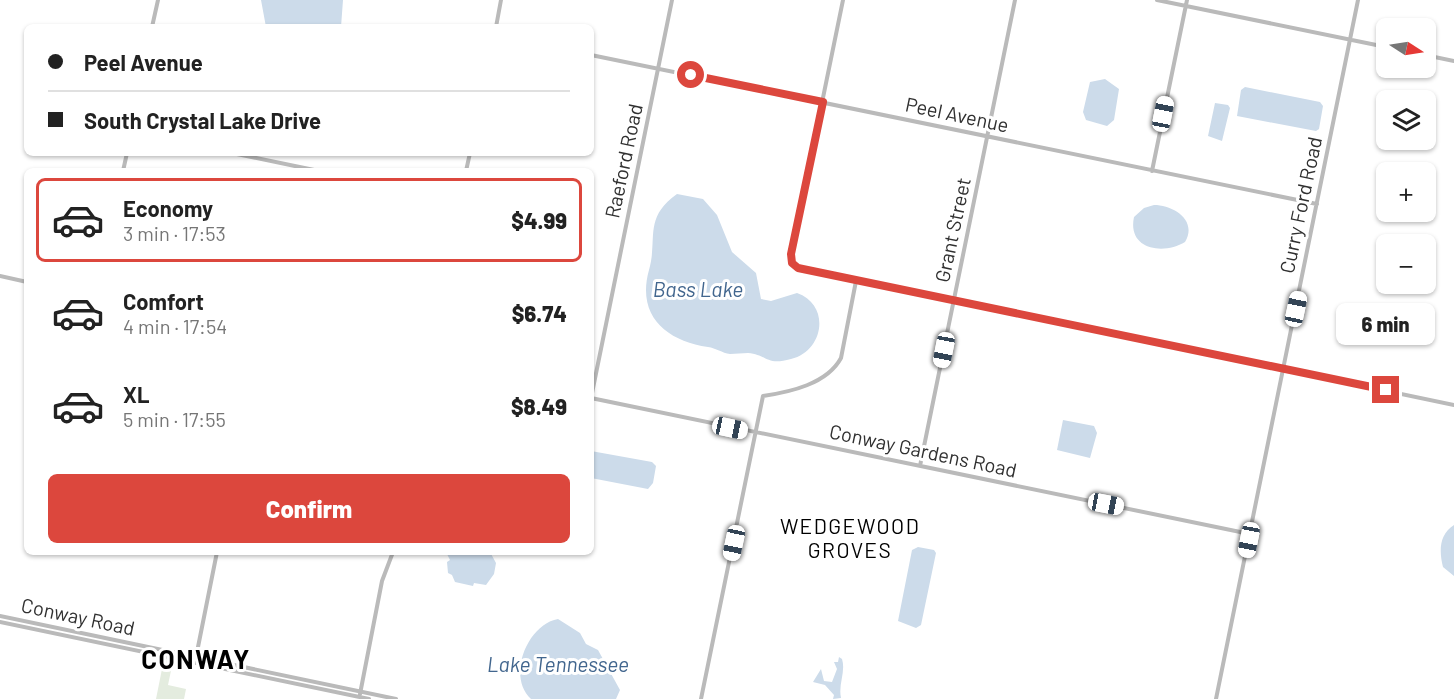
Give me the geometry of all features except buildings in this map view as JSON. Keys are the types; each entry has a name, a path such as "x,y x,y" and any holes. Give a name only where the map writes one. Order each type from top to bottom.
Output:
{"street":[{"path":"153,24 158,0"},
{"path":"497,24 501,0"},
{"name":"Raeford Road","path":"594,383 672,0"},
{"path":"844,0 791,254 793,266 1454,405"},
{"name":"Grant Street","path":"920,466 1015,0"},
{"path":"1157,0 1376,45"},
{"path":"1152,171 1186,0"},
{"name":"Curry Ford Road","path":"1216,699 1358,0"},
{"name":"Peel Avenue","path":"594,56 1317,204"},
{"path":"1436,57 1454,61"},
{"path":"244,156 291,168"},
{"path":"0,276 24,281"},
{"path":"701,699 763,396 786,392 820,380 837,367 841,358 856,281"},
{"name":"Conway Gardens Road","path":"594,399 1250,534"},
{"path":"196,659 216,555"},
{"path":"359,698 382,581 392,555"},
{"name":"Conway Road","path":"0,620 8,618 32,623 196,659 239,672 369,699"},
{"name":"Conway Road","path":"0,620 82,639 253,669 396,699"},
{"path":"15,625 32,623"},
{"path":"82,639 101,638"},
{"path":"239,672 253,669"}],"shaded area":[{"path":"164,659 173,661 168,685 186,689 184,699 156,699"}],"water":[{"path":"261,0 343,0 341,24 265,24"},
{"path":"1105,79 1119,89 1114,120 1107,126 1086,120 1083,112 1090,82"},
{"path":"1245,87 1320,102 1323,106 1319,129 1316,131 1237,116 1241,90"},
{"path":"1215,103 1228,105 1230,108 1222,141 1208,136"},
{"name":"Bass Lake","path":"677,194 703,199 717,215 732,252 756,273 761,299 771,301 797,293 808,299 815,307 819,317 819,328 811,347 791,359 772,361 748,353 732,354 693,344 680,339 658,324 647,301 646,286 654,229 660,212 666,203"},
{"path":"1154,205 1169,208 1182,215 1188,227 1185,242 1158,249 1149,247 1136,237 1133,228 1134,217 1144,208"},
{"path":"1063,420 1094,426 1097,433 1090,458 1057,450"},
{"path":"594,452 652,462 656,466 653,483 648,489 594,479"},
{"path":"1454,525 1454,576 1443,567 1441,544 1445,533"},
{"path":"918,547 934,550 936,553 921,625 916,628 898,621 912,550"},
{"path":"448,555 492,555 496,563 494,574 486,585 474,583 473,586 455,582 452,575 448,573 447,562 450,560"},
{"name":"Lake Tennessee","path":"558,619 580,633 586,644 598,650 620,690 616,699 531,699 520,678 524,652 538,630"},
{"path":"839,657 843,664 841,698 833,699 834,695 825,685 813,682 821,669 824,681 832,682 837,669 834,662 838,662"}],"district":[{"name":"WEDGEWOOD GROVES","path":"850,539"},
{"name":"CONWAY","path":"196,660"}],"route":[{"path":"691,75 823,102 791,254 795,267 1386,390"}]}
